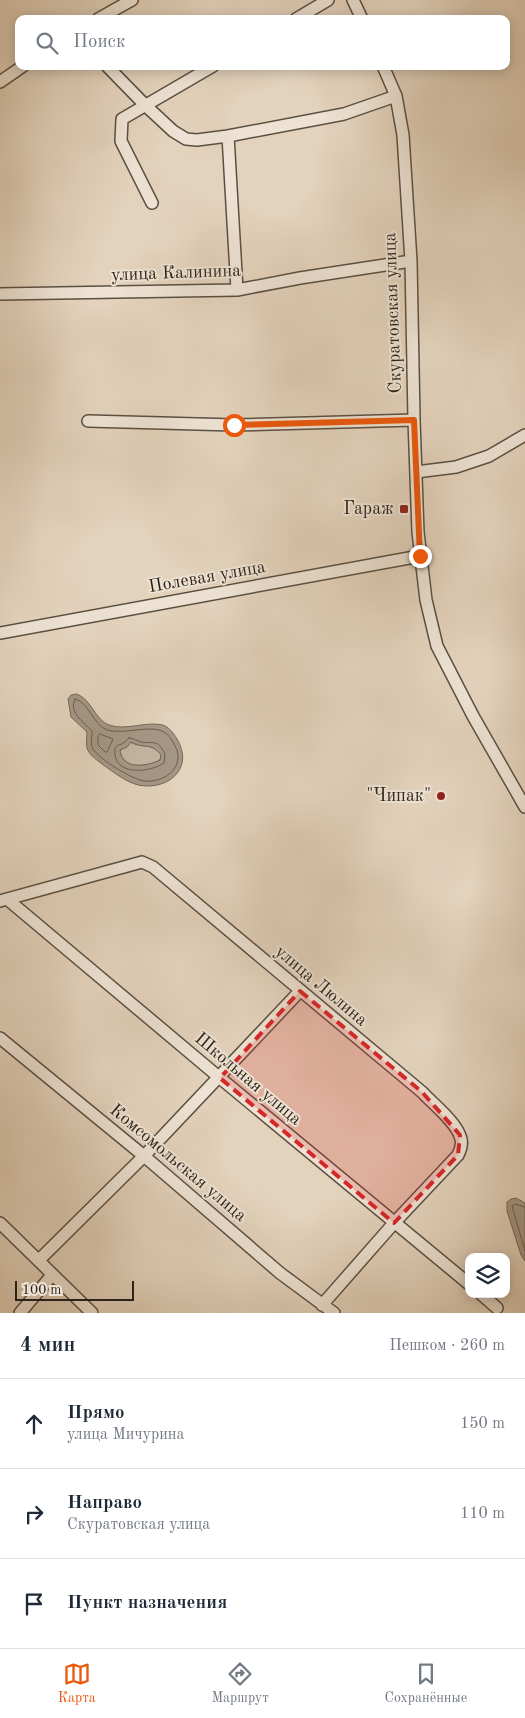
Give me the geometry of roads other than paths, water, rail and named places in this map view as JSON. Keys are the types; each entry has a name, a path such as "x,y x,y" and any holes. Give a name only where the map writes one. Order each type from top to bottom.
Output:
{"street":[{"path":"105,15 132,0"},
{"path":"303,15 328,0"},
{"path":"353,0 360,15"},
{"path":"0,82 17,70"},
{"path":"111,70 173,131 186,139 197,140 228,136 344,114 396,96"},
{"path":"152,202 121,141 122,119 206,70"},
{"name":"Скуратовская улица","path":"385,70 396,96 404,135 411,261 416,472 420,556 426,600 437,646 473,716 525,808"},
{"path":"228,136 237,290"},
{"name":"улица Калинина","path":"0,294 237,290 411,261"},
{"path":"88,421 234,425 414,420"},
{"path":"416,472 456,467 489,456 525,435"},
{"name":"Полевая улица","path":"0,633 420,556"},
{"name":"улица Люлина","path":"3,900 142,862 153,867 300,992 422,1092 454,1126 460,1135 461,1150 458,1155 394,1223"},
{"name":"Школьная улица","path":"3,900 465,1281"},
{"path":"39,1260 220,1078 300,992"},
{"name":"Комсомольская улица","path":"0,1038 144,1156 280,1273 334,1313"},
{"path":"0,1223 92,1313"},
{"path":"322,1305 394,1223"},
{"path":"20,1313 52,1275"},
{"path":"486,1298 497,1308"}],"water":[{"path":"77,694 82,697 100,719 109,725 122,727 156,724 169,728 180,745 182,754 180,769 176,775 170,780 155,786 146,786 134,784 102,764 88,751 87,732 71,717 68,699 71,695","holes":["131,742 154,748 161,755 160,760 142,765 130,764 125,761 120,750 127,747"]},
{"path":"516,1198 525,1203 525,1261 521,1255 507,1211 507,1202"}],"place":[{"name":"Гараж","path":"404,509"},
{"name":"\"Чипак\"","path":"441,796"}]}
